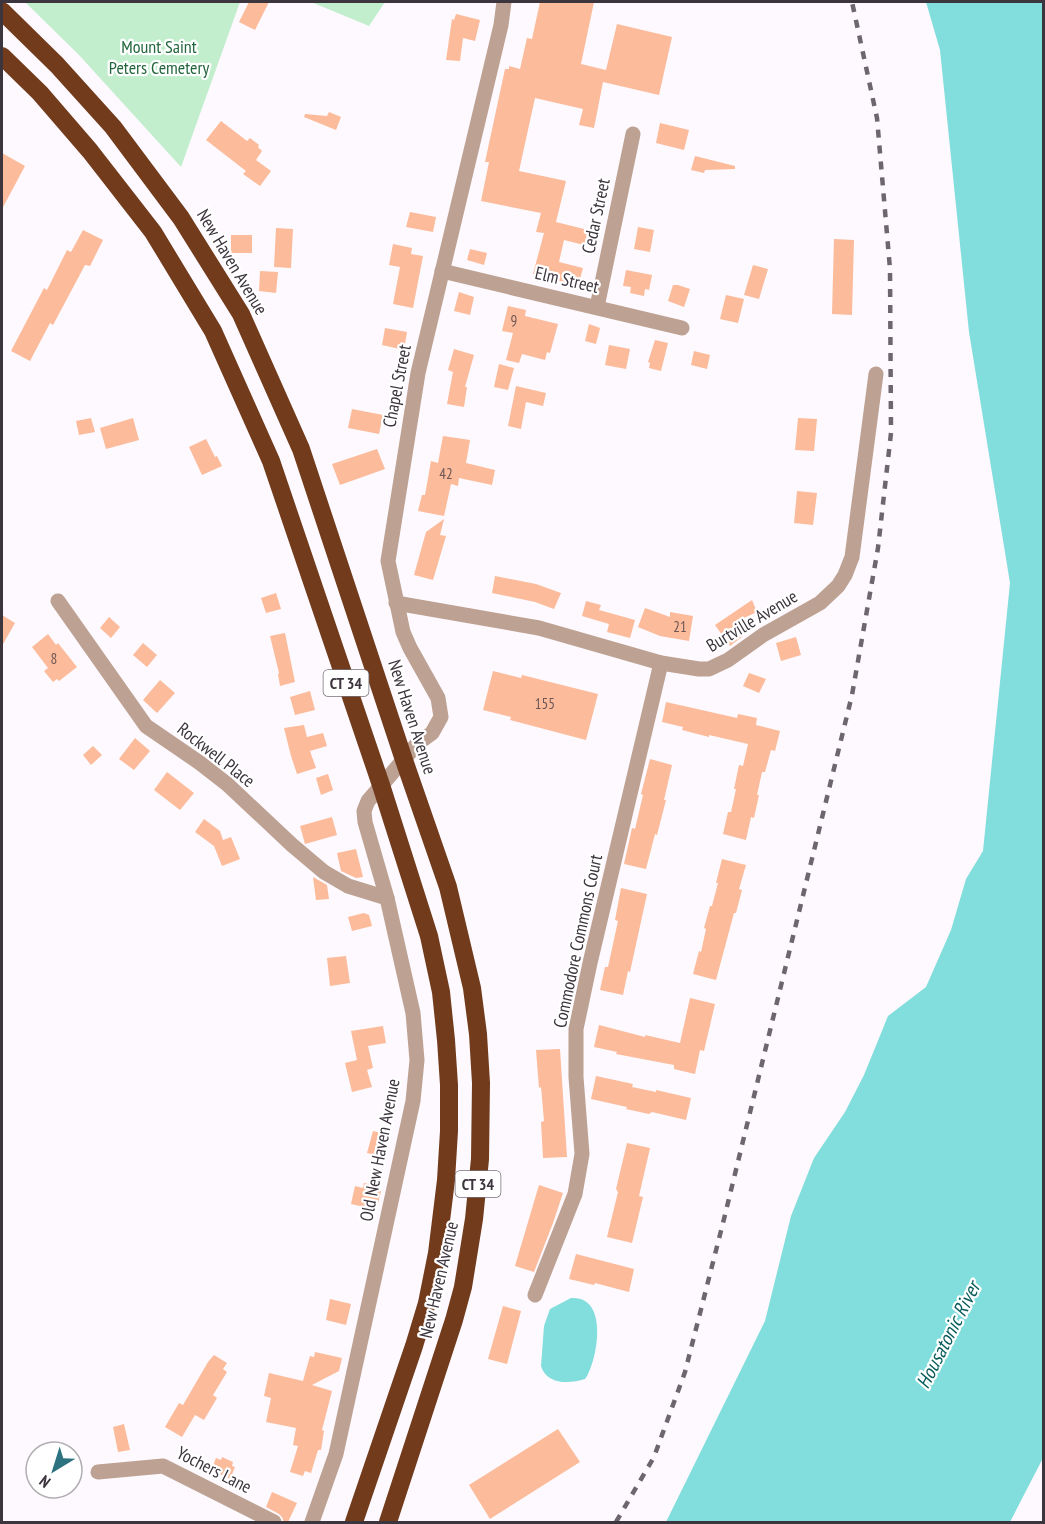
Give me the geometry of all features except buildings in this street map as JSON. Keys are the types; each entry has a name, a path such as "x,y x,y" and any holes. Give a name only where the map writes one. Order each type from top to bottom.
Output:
{"highway":[{"name":"New Haven Avenue","path":"2,11 57,65 113,127 181,218 241,314 301,449 448,886 472,988 478,1034 481,1083 480,1159 474,1218 463,1287 388,1522"},
{"name":"New Haven Avenue","path":"2,56 40,93 90,151 153,232 213,331 271,461 381,784 429,936 441,992 449,1085 446,1180 437,1253 427,1303 401,1388 354,1522"},
{"path":"401,1388 429,1399"}],"street":[{"name":"Chapel Street","path":"404,760 417,744 432,733 441,717 438,698 410,648 404,632 388,561 418,373 501,25 504,2"},
{"name":"Cedar Street","path":"597,307 633,134"},
{"name":"Elm Street","path":"442,271 682,328"},
{"name":"Burtville Avenue","path":"396,603 539,628 661,663 699,669 719,666 763,635 820,603 838,586 845,575 852,557 876,374"},
{"name":"Rockwell Place","path":"58,601 146,726 227,784 292,846 324,872 348,886 387,898"},
{"name":"Commodore Commons Court","path":"535,1295 575,1194 582,1154 576,1077 576,1029 661,663"},
{"name":"Old New Haven Avenue","path":"312,1522 336,1454 412,1101 417,1060 413,1013 387,898 364,812 368,801 381,784 404,760"},
{"name":"Yochers Lane","path":"98,1472 163,1466 274,1522"}],"green space":[{"name":"Mount Saint Peters Cemetery","path":"25,2 240,2 181,167 79,55"},
{"path":"311,2 385,2 369,26"}],"water":[{"name":"Housatonic River","path":"926,2 1043,2 1043,1458 1010,1522 666,1522 765,1321 791,1216 814,1158 845,1112 864,1075 888,1016 926,987 951,930 966,879 983,851 1010,583 969,332 940,50"},
{"path":"571,1298 583,1300 591,1307 596,1317 594,1358 585,1379 559,1382 548,1377 541,1366 544,1326 550,1309"}],"railway":[{"path":"616,1522 654,1457 685,1372 852,695 878,548 891,433 890,269 877,118 852,2"}]}
